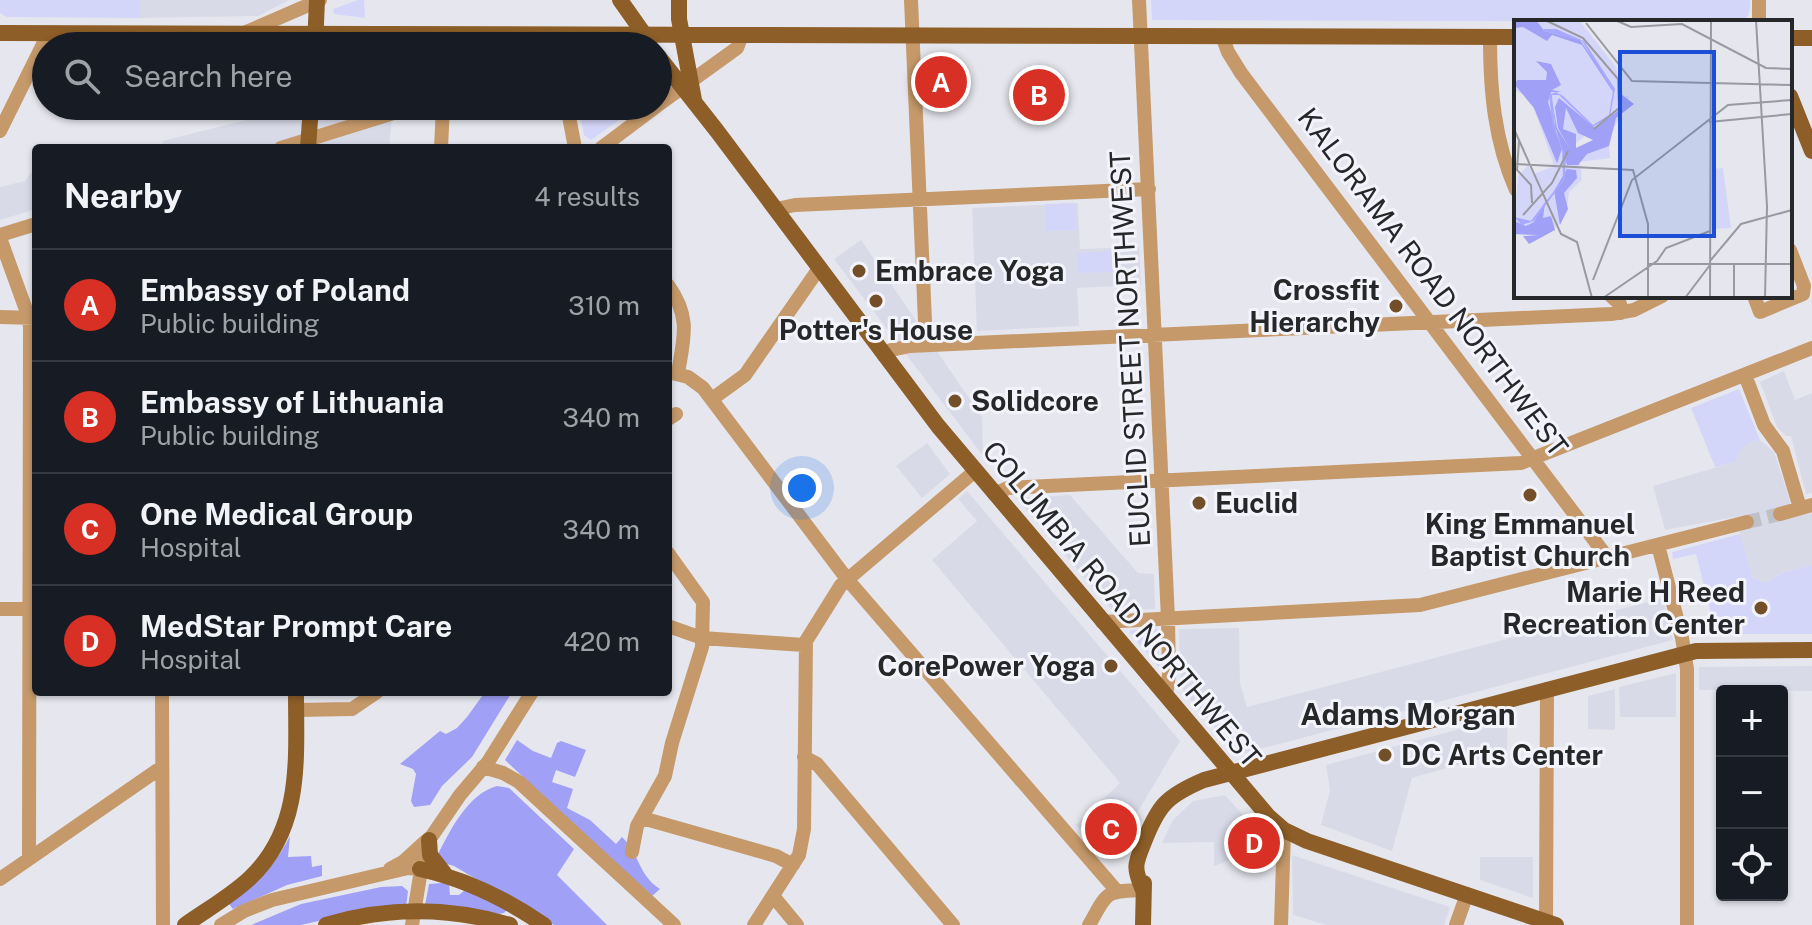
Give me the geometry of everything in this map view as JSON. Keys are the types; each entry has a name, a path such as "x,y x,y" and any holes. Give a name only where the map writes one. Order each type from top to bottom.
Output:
{"main road":[{"path":"316,32 318,0"},
{"path":"620,0 642,32"},
{"path":"679,0 689,90"},
{"path":"0,33 32,34"},
{"path":"672,37 1514,37"},
{"name":"COLUMBIA ROAD NORTHWEST","path":"672,73 689,90 884,356 975,471 1258,807 1284,830 1307,841 1551,923"},
{"path":"1792,101 1812,151"},
{"path":"308,144 310,120"},
{"path":"1143,925 1143,890 1147,870 1144,844 1153,818 1170,799 1204,780 1685,653 1705,650 1812,650"},
{"path":"185,925 248,880 277,843 288,820 294,791 296,696"},
{"path":"429,840 430,855 444,873"},
{"path":"420,869 444,873 505,901 544,925"},
{"path":"326,925 359,916 394,912 437,912 510,925"}],"street":[{"path":"246,32 318,0"},
{"path":"911,0 926,345"},
{"name":"EUCLID STREET NORTHWEST","path":"1139,0 1168,619 1169,674 1166,696"},
{"path":"672,99 689,90 737,48 742,35"},
{"name":"KALORAMA ROAD NORTHWEST","path":"1222,36 1241,73 1607,557"},
{"path":"1490,37 1495,126 1514,185"},
{"path":"0,131 32,66"},
{"path":"308,144 376,120"},
{"path":"441,144 442,120"},
{"path":"570,120 574,144"},
{"path":"606,144 639,120"},
{"path":"776,209 795,205 1149,189"},
{"path":"0,317 32,318 0,237 32,225"},
{"path":"1755,298 1760,312 1803,294 1804,286 1792,255"},
{"path":"712,399 745,375 820,267"},
{"path":"672,291 684,316 673,372 699,385 712,399 847,579 1116,890"},
{"path":"1613,298 1620,304 1621,313"},
{"path":"884,356 897,348 926,345 1621,313 1658,298"},
{"path":"994,494 1008,488 1521,463 1812,348"},
{"path":"1745,375 1764,425 1783,451 1806,507 1780,514"},
{"path":"754,925 801,851 804,645 836,590 975,471"},
{"path":"1102,622 1413,606 1747,522"},
{"path":"1658,545 1685,653 1687,925"},
{"path":"632,852 635,833 665,776 702,647 703,602 672,559"},
{"path":"0,609 32,609"},
{"path":"672,627 702,638 804,645"},
{"path":"29,858 32,671"},
{"path":"1547,689 1551,923"},
{"path":"162,696 163,925"},
{"path":"296,710 348,710 372,696"},
{"path":"412,925 420,869 429,840 483,767 529,696"},
{"path":"804,757 817,764 953,925"},
{"path":"0,879 162,767"},
{"path":"483,767 503,773 526,788 674,925"},
{"path":"642,818 776,856 793,865"},
{"path":"1281,925 1284,830"},
{"path":"371,878 403,862 421,843 429,840"},
{"path":"221,925 244,911 272,900 408,868 420,869"},
{"path":"1100,925 1114,901 1116,890"},
{"path":"1089,925 1105,896 1116,890 1143,890"},
{"path":"1456,925 1467,894"},
{"path":"773,896 797,925"},
{"path":"238,925 290,898"}],"shaded area":[{"path":"0,0 140,0 140,18 7,17 0,13"},
{"path":"140,0 289,0 258,16 140,18"},
{"path":"364,0 365,18 334,14 333,9"},
{"path":"1151,0 1750,0 1750,10 1744,20 1152,20"},
{"path":"246,120 392,120 389,144 163,144 162,141"},
{"path":"581,120 619,120 591,140 584,135"},
{"path":"32,171 32,210 0,220 0,187 25,181"},
{"path":"1076,203 1077,230 1046,231 1045,204"},
{"path":"1078,203 1080,249 1139,247 1141,285 1077,288 1079,326 977,331 972,208"},
{"path":"861,240 982,417 983,456 834,259"},
{"path":"1112,251 1113,272 1077,273 1077,253"},
{"path":"1784,371 1795,400 1812,393 1812,493 1806,494 1791,436 1786,436 1777,427 1760,382"},
{"path":"1739,389 1760,440 1744,446 1735,462 1715,467 1691,408"},
{"path":"1760,440 1774,452 1795,516 1812,513 1812,565 1782,573 1766,583 1753,578 1735,517 1665,530 1653,486 1734,462 1748,441"},
{"path":"927,443 950,474 922,498 896,466"},
{"path":"967,491 1180,741 1109,860 1076,825 1120,783 932,560 977,521 958,499"},
{"path":"1070,495 1138,573 1154,574 1155,609 1113,611 1016,498"},
{"name":"Marie H Reed Recreation Center","path":"1740,534 1753,578 1766,583 1782,573 1812,565 1812,634 1716,634 1696,554 1673,559 1672,552"},
{"path":"1663,598 1673,640 1245,753 1234,750 1184,692 1181,683 1179,629 1239,628 1240,683 1247,707"},
{"path":"1158,629 1159,667 1129,632"},
{"path":"1812,666 1812,691 1788,691 1788,685 1716,685 1716,690 1699,690 1699,667"},
{"path":"1676,673 1676,717 1620,717 1619,687"},
{"path":"1615,689 1615,730 1588,729 1588,696"},
{"path":"482,696 510,696 472,757 442,786 430,805 414,807 411,801 416,774 413,769 400,764 440,731 446,734 467,717"},
{"path":"1508,716 1507,751 1412,778 1392,851 1321,825 1330,790 1326,765"},
{"path":"517,740 551,758 557,743 561,741 586,750 575,777 556,770 552,782 573,789 567,808 590,820 616,844 622,837 647,877 660,889 651,897 505,760"},
{"path":"497,786 509,788 574,849 557,875 607,925 554,925 454,866 440,862 438,854 469,804 477,796"},
{"path":"1225,795 1270,845 1214,866 1214,842 1162,843 1172,821 1193,801"},
{"path":"290,836 288,857 311,856 312,867 322,865 322,876 287,885 233,909 229,904 264,874"},
{"path":"1292,855 1450,907 1444,925 1327,925 1293,915"},
{"path":"1480,857 1533,857 1533,898 1480,880"},
{"path":"429,884 449,884 450,895 459,895 465,890 508,908 499,914 425,905"},
{"path":"402,886 408,891 406,907 362,911 301,925 251,925 301,904 381,887"}],"tunnel":[{"path":"1747,522 1780,514"}],"place":[{"name":"Embassy of Poland","path":"941,82"},
{"name":"Embassy of Lithuania","path":"1039,95"},
{"name":"Embrace Yoga","path":"859,271"},
{"name":"Potter's House","path":"876,301"},
{"name":"Crossfit Hierarchy","path":"1396,306"},
{"name":"Solidcore","path":"955,401"},
{"name":"King Emmanuel Baptist Church","path":"1530,495"},
{"name":"Euclid","path":"1199,503"},
{"name":"Marie H Reed Recreation Center","path":"1761,608"},
{"name":"CorePower Yoga","path":"1111,666"},
{"name":"DC Arts Center","path":"1385,755"},
{"name":"One Medical Group","path":"1111,829"},
{"name":"MedStar Prompt Care","path":"1254,843"}],"district":[{"name":"Adams Morgan","path":"1408,715"}]}
